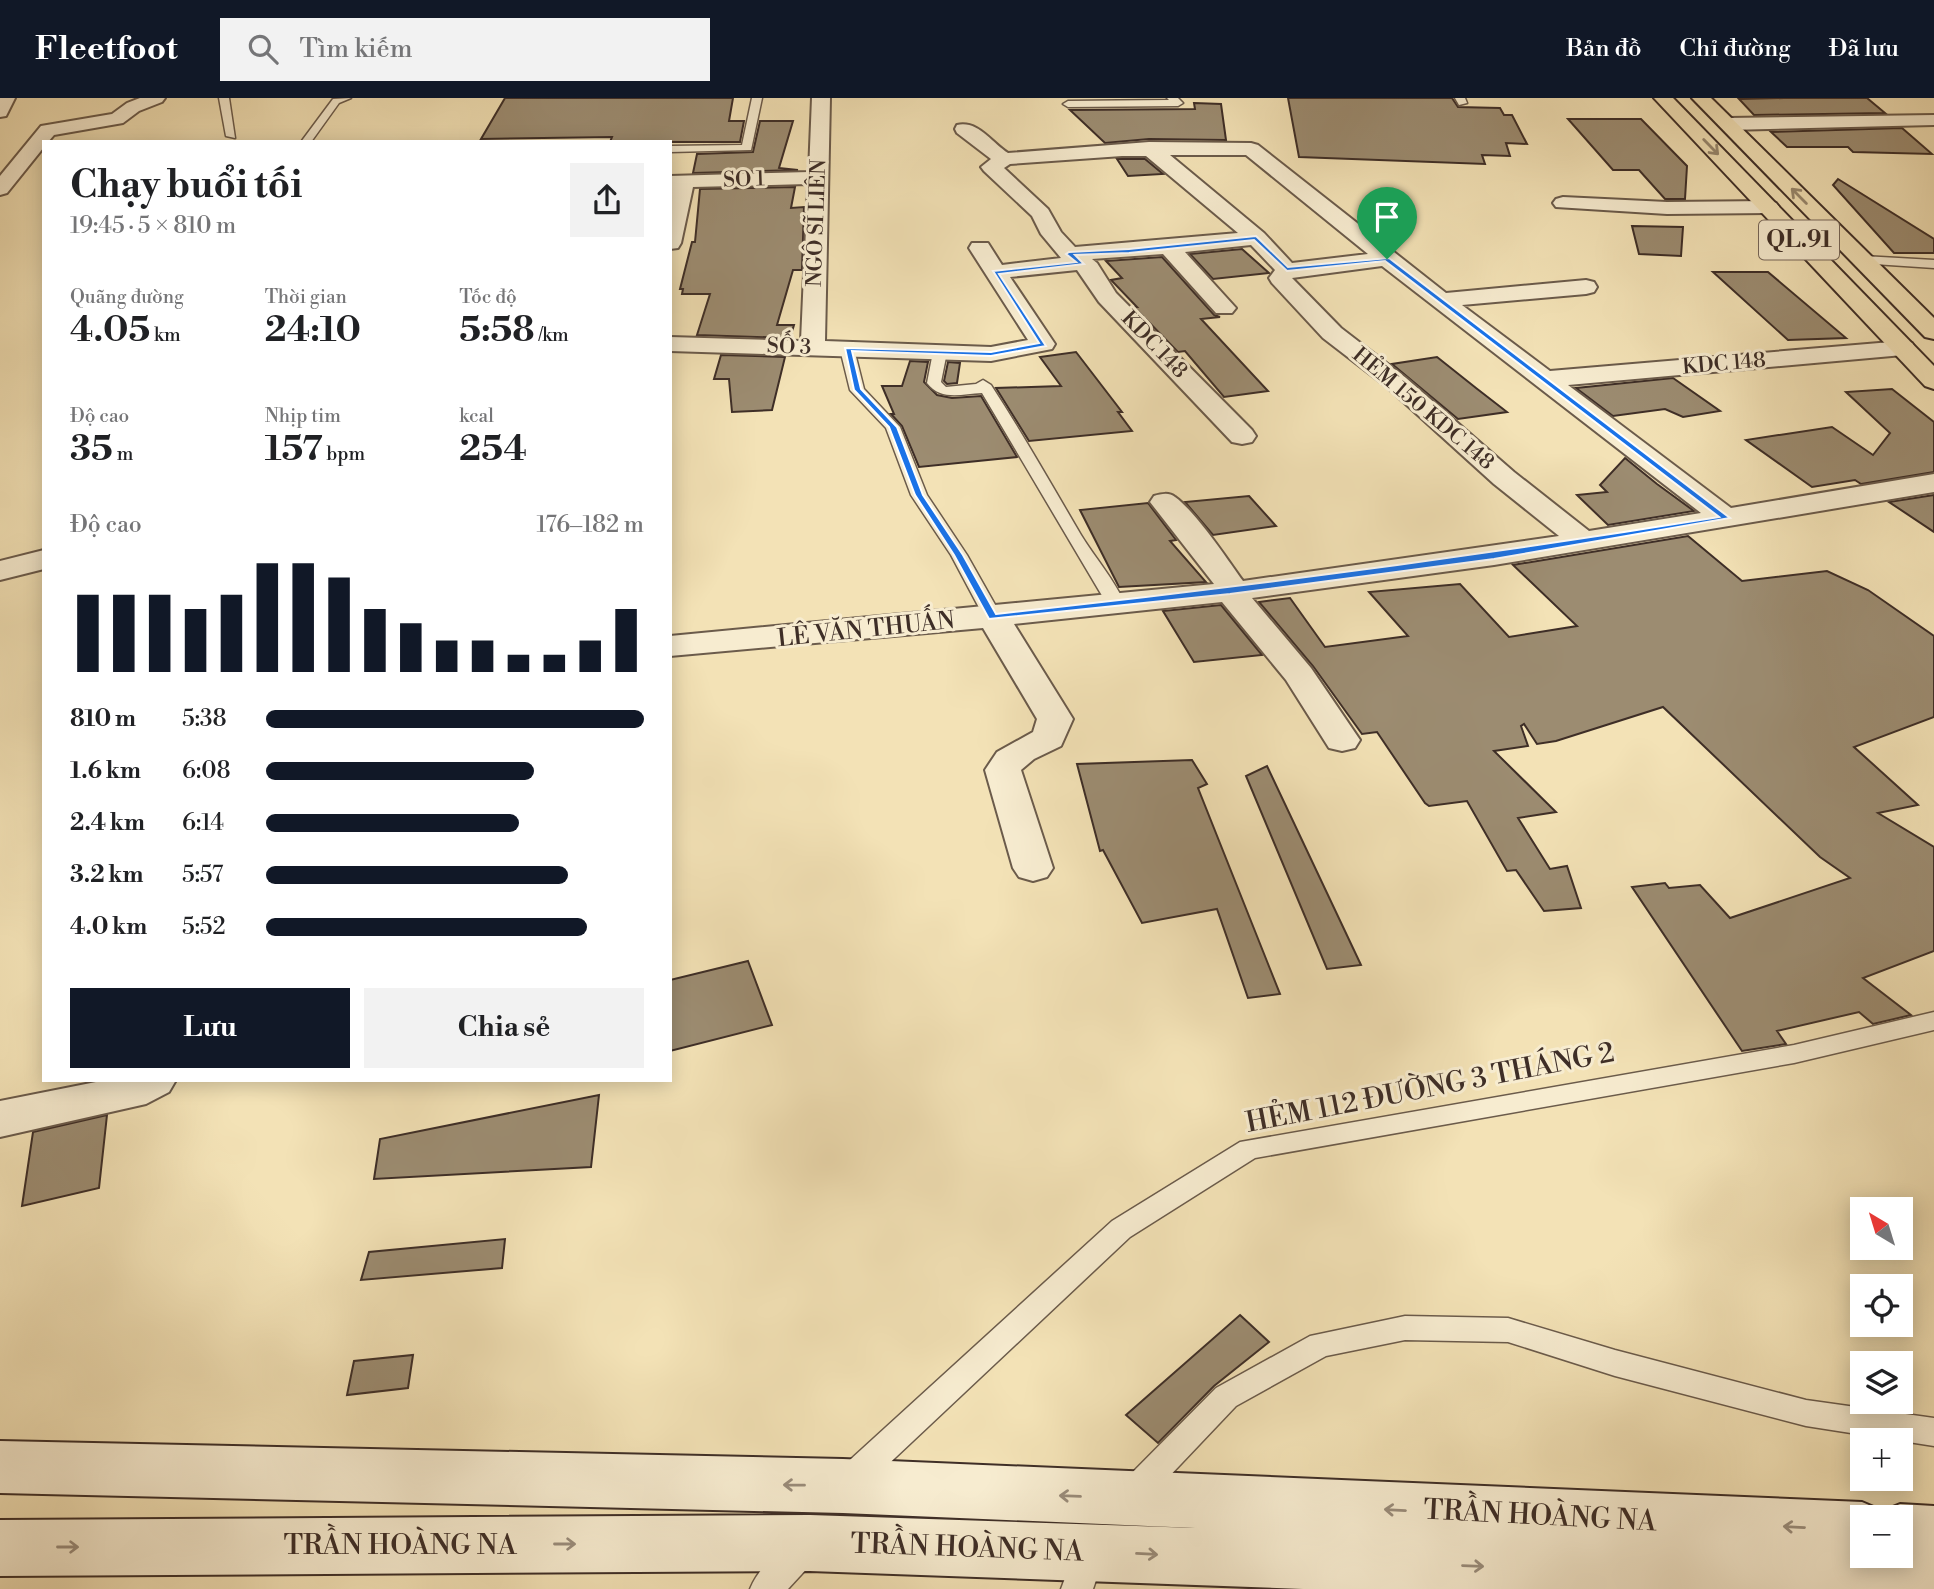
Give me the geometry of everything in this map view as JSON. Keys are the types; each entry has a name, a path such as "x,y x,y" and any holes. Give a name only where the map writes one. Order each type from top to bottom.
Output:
{"highway":[{"name":"QL.91","path":"1663,98 1934,381"},
{"name":"QL.91","path":"1701,98 1934,332"},
{"path":"1818,261 1863,260"},
{"path":"1853,295 1898,295"}],"street":[{"path":"0,112 6,98"},
{"path":"0,190 48,130 117,119 133,107 156,98"},
{"name":"NGÔ SĨ LIÊN","path":"813,348 821,98"},
{"path":"1727,124 1934,120"},
{"path":"964,129 974,133 993,155 1005,159 1149,149 1251,149 1387,259 1726,518"},
{"path":"1149,149 1256,237 1287,270 1387,259"},
{"name":"KDC 148","path":"1005,159 991,167 1041,213 1052,234 1075,258 1089,268 1107,297 1242,436"},
{"name":"SO 1","path":"677,181 818,178"},
{"path":"672,225 677,181"},
{"path":"1563,203 1674,208 1769,207"},
{"path":"995,272 1075,258 1256,237"},
{"path":"1169,247 1224,308"},
{"name":"SỐ 3","path":"672,344 991,354 1043,345 980,248"},
{"name":"HẺM 150 KDC 148","path":"1287,270 1280,278 1332,333 1397,383 1504,478 1582,541"},
{"path":"1440,300 1586,287"},
{"name":"KDC 148","path":"1545,379 1903,348"},
{"name":"LÊ VĂN THUẤN","path":"672,646 993,617 1230,592 1494,556 1934,483"},
{"path":"1164,502 1199,542 1230,585 1230,592 1299,675 1342,740"},
{"path":"0,571 42,560"},
{"path":"993,617 1055,719 1048,738 1013,757 1005,763 1003,770 1033,868"},
{"path":"0,1119 131,1092 149,1082"},
{"name":"TRẦN HOÀNG NA","path":"0,1467 843,1486 1850,1529"},
{"path":"1913,1533 1934,1534"},
{"name":"TRẦN HOÀNG NA","path":"0,1548 810,1543 1083,1570 1934,1588"}],"lane":[{"path":"224,98 231,136"},
{"path":"307,140 336,101 345,98"},
{"path":"672,149 747,148 757,98"},
{"path":"1068,104 1178,103 1172,98"},
{"path":"1863,260 1934,264"},
{"path":"848,349 857,390 893,427 919,495 959,555 993,617"},
{"path":"940,352 934,383 942,391 985,386 1009,420 1087,558 1110,588 1116,604"},
{"name":"HẺM 112 ĐƯỜNG 3 THÁNG 2","path":"843,1486 1121,1229 1249,1149 1794,1054 1934,1021"},
{"path":"1128,1498 1226,1397 1320,1345 1405,1328 1508,1330 1615,1363 1806,1413 1934,1432"},
{"path":"766,1589 810,1543"}],"building":[{"path":"505,98 733,98 729,121 744,121 740,142 611,140 612,137 481,139"},
{"path":"1288,98 1452,98 1458,107 1500,108 1504,115 1512,115 1527,144 1506,143 1510,156 1482,155 1485,164 1299,157"},
{"path":"1867,98 1885,113 1754,115 1739,99"},
{"path":"1194,103 1221,104 1226,140 1149,139 1105,143 1070,110 1195,109"},
{"path":"1568,119 1641,119 1687,166 1685,199 1665,199 1639,170 1613,170"},
{"path":"760,121 793,121 779,168 798,170 693,173 697,154 753,152"},
{"path":"1902,128 1932,154 1853,152 1848,147 1787,147 1771,132"},
{"path":"1117,159 1145,159 1163,174 1128,176"},
{"path":"1838,179 1934,239 1934,253 1894,253 1833,185"},
{"path":"795,187 791,208 804,207 802,270 793,270 777,325 794,325 790,338 697,335 710,294 682,294 683,289 680,289 692,242 695,242 700,189"},
{"path":"1632,226 1683,227 1681,256 1639,254"},
{"path":"1242,249 1269,273 1213,279 1190,254"},
{"path":"1162,257 1214,315 1220,317 1201,319 1268,391 1224,397 1185,351 1178,352 1134,307 1137,307 1111,280 1122,278 1106,261"},
{"path":"1713,272 1768,272 1846,338 1788,340"},
{"path":"1076,352 1122,412 1118,412 1132,431 1029,441 996,388 1061,386 1040,357"},
{"path":"721,355 785,357 772,410 732,412 729,379 714,379"},
{"path":"1437,357 1507,412 1458,419 1392,364"},
{"path":"910,361 928,362 924,382 937,395 952,398 981,396 1017,457 919,467 902,426 891,414 894,414 882,386 902,386"},
{"path":"948,362 960,363 957,383 947,384 944,381"},
{"path":"1673,378 1720,411 1683,417 1665,409 1613,416 1576,388"},
{"path":"1892,389 1934,422 1934,472 1861,484 1855,480 1812,487 1746,440 1832,427 1873,455 1890,433 1846,392"},
{"path":"1625,458 1694,511 1608,525 1577,495 1607,492 1600,485"},
{"path":"1934,495 1934,532 1889,502"},
{"path":"1249,496 1276,526 1213,535 1185,502"},
{"path":"1148,503 1176,540 1170,541 1206,582 1119,587 1080,510"},
{"path":"1688,536 1742,581 1827,571 1868,590 1934,636 1934,717 1854,747 1918,805 1878,813 1934,847 1934,951 1863,978 1911,1015 1873,1024 1859,1012 1777,1031 1786,1044 1742,1051 1632,887 1665,883 1669,888 1700,885 1730,918 1850,878 1820,857 1663,707 1556,741 1537,744 1524,724 1521,726 1528,746 1494,751 1556,812 1518,818 1550,869 1567,866 1581,908 1544,911 1516,870 1507,871 1467,801 1429,806 1425,803 1377,732 1362,734 1313,666 1259,602 1290,598 1325,647 1408,636 1369,592 1460,584 1509,637 1577,626 1513,565"},
{"path":"1221,605 1262,655 1194,662 1163,611"},
{"path":"1192,760 1207,784 1198,788 1280,994 1248,998 1217,909 1142,923 1103,850 1100,851 1077,764"},
{"path":"1267,766 1361,965 1327,969 1246,776"},
{"path":"748,961 772,1025 672,1050 672,980"},
{"path":"599,1095 591,1167 374,1179 380,1139"},
{"path":"107,1115 99,1188 22,1206 33,1132"},
{"path":"505,1239 502,1268 361,1280 369,1252"},
{"path":"1240,1315 1269,1342 1214,1386 1158,1443 1126,1415"},
{"path":"413,1355 408,1388 347,1395 354,1361"}],"route":[{"path":"1256,237 1287,270 1387,259 1726,518 1494,556 1368,571 1230,592 993,617 959,555 919,495 893,427 857,390 848,349 991,354 1043,345 995,272 1082,263 1069,254 1129,251 1256,237"}]}
